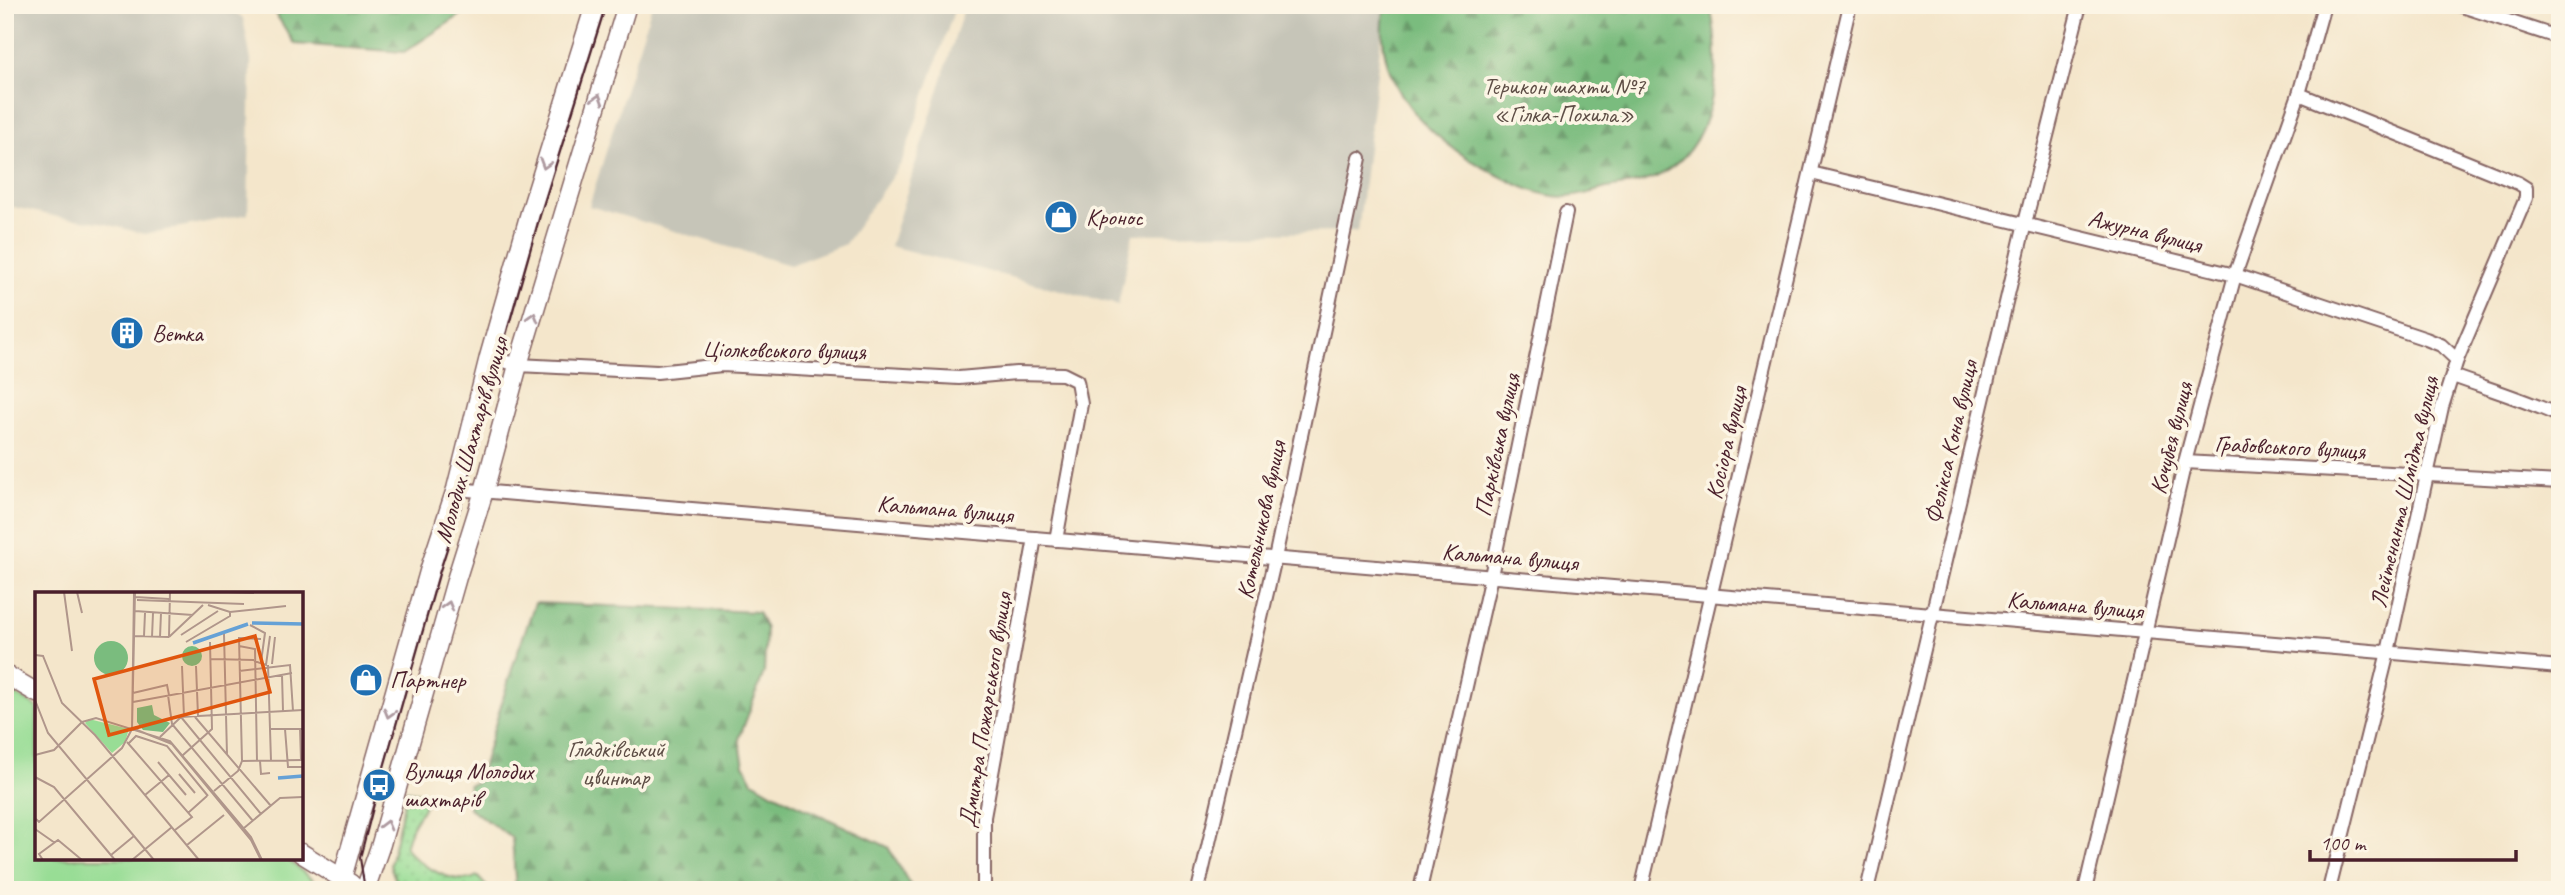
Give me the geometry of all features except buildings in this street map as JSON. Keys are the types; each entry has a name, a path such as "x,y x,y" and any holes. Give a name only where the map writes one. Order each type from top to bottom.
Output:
{"main road":[{"name":"Молодих Шахтарів вулиця","path":"342,878 430,568 456,489 489,357 594,5"},
{"name":"Молодих Шахтарів вулиця","path":"363,890 384,833 518,365 627,5"},
{"path":"5,674 35,692"},
{"path":"303,854 363,890"}],"street":[{"name":"Косіора вулиця","path":"1641,890 1850,5"},
{"name":"Фелікса Кона вулиця","path":"1867,890 2025,223 2080,5"},
{"name":"Кочубея вулиця","path":"2085,890 2185,462 2235,275 2299,94 2324,5"},
{"path":"2459,5 2560,38"},
{"name":"Лейтенанта Шмідта вулиця","path":"2299,94 2526,188 2526,198 2457,360 2442,407 2388,652 2329,890"},
{"name":"Котельникова вулиця","path":"1198,890 1275,558 1360,158"},
{"name":"Ажурна вулиця","path":"1811,173 2235,275 2426,339 2441,345 2457,360"},
{"name":"Парківська вулиця","path":"1420,890 1491,576 1566,213"},
{"name":"Ціолковського вулиця","path":"489,357 518,365 657,372 722,365 959,378 1016,373 1063,374 1077,381 1081,404 1056,540"},
{"path":"2453,376 2534,404 2560,416"},
{"name":"Грабовського вулиця","path":"2185,462 2560,482"},
{"name":"Кальмана вулиця","path":"456,489 2560,667"},
{"name":"Дмитра Пожарського вулиця","path":"984,890 984,817 1035,538"}],"shaded area":[{"path":"5,5 225,5 243,18 251,61 248,214 145,234 99,222 58,217 5,205"},
{"path":"652,5 956,5 902,162 845,244 790,265 589,206"},
{"path":"965,5 1385,5 1358,232 1133,234 1118,305 890,246"}],"green space":[{"path":"270,5 476,5 404,52 295,44"},
{"name":"Терикон шахти №7 «Гілка-Похила»","path":"1385,5 1710,5 1716,54 1715,79 1703,127 1691,147 1675,165 1649,180 1571,197 1530,190 1472,161 1428,127 1410,107 1396,85 1387,61 1383,34"},
{"name":"Гладківський цвинтар","path":"535,603 758,612 766,629 764,672 739,739 744,765 753,781 773,793 888,847 913,890 516,890 512,838 469,808 469,785 478,782 514,662"},
{"path":"5,688 35,706 35,860 288,860 317,884 317,890 5,890"},
{"path":"407,790 424,793 429,798 411,828 405,847 410,854 438,873 449,877 469,879 477,876 490,890 407,890 396,881 390,865"}],"tram line":[{"path":"365,890 360,858 379,785 466,490 540,216 606,5"}],"place":[{"name":"Кронос","path":"1061,217"},
{"name":"Ветка","path":"127,333"},
{"name":"Партнер","path":"366,680"},
{"name":"Вулиця Молодих шахтарів","path":"379,785"}]}
